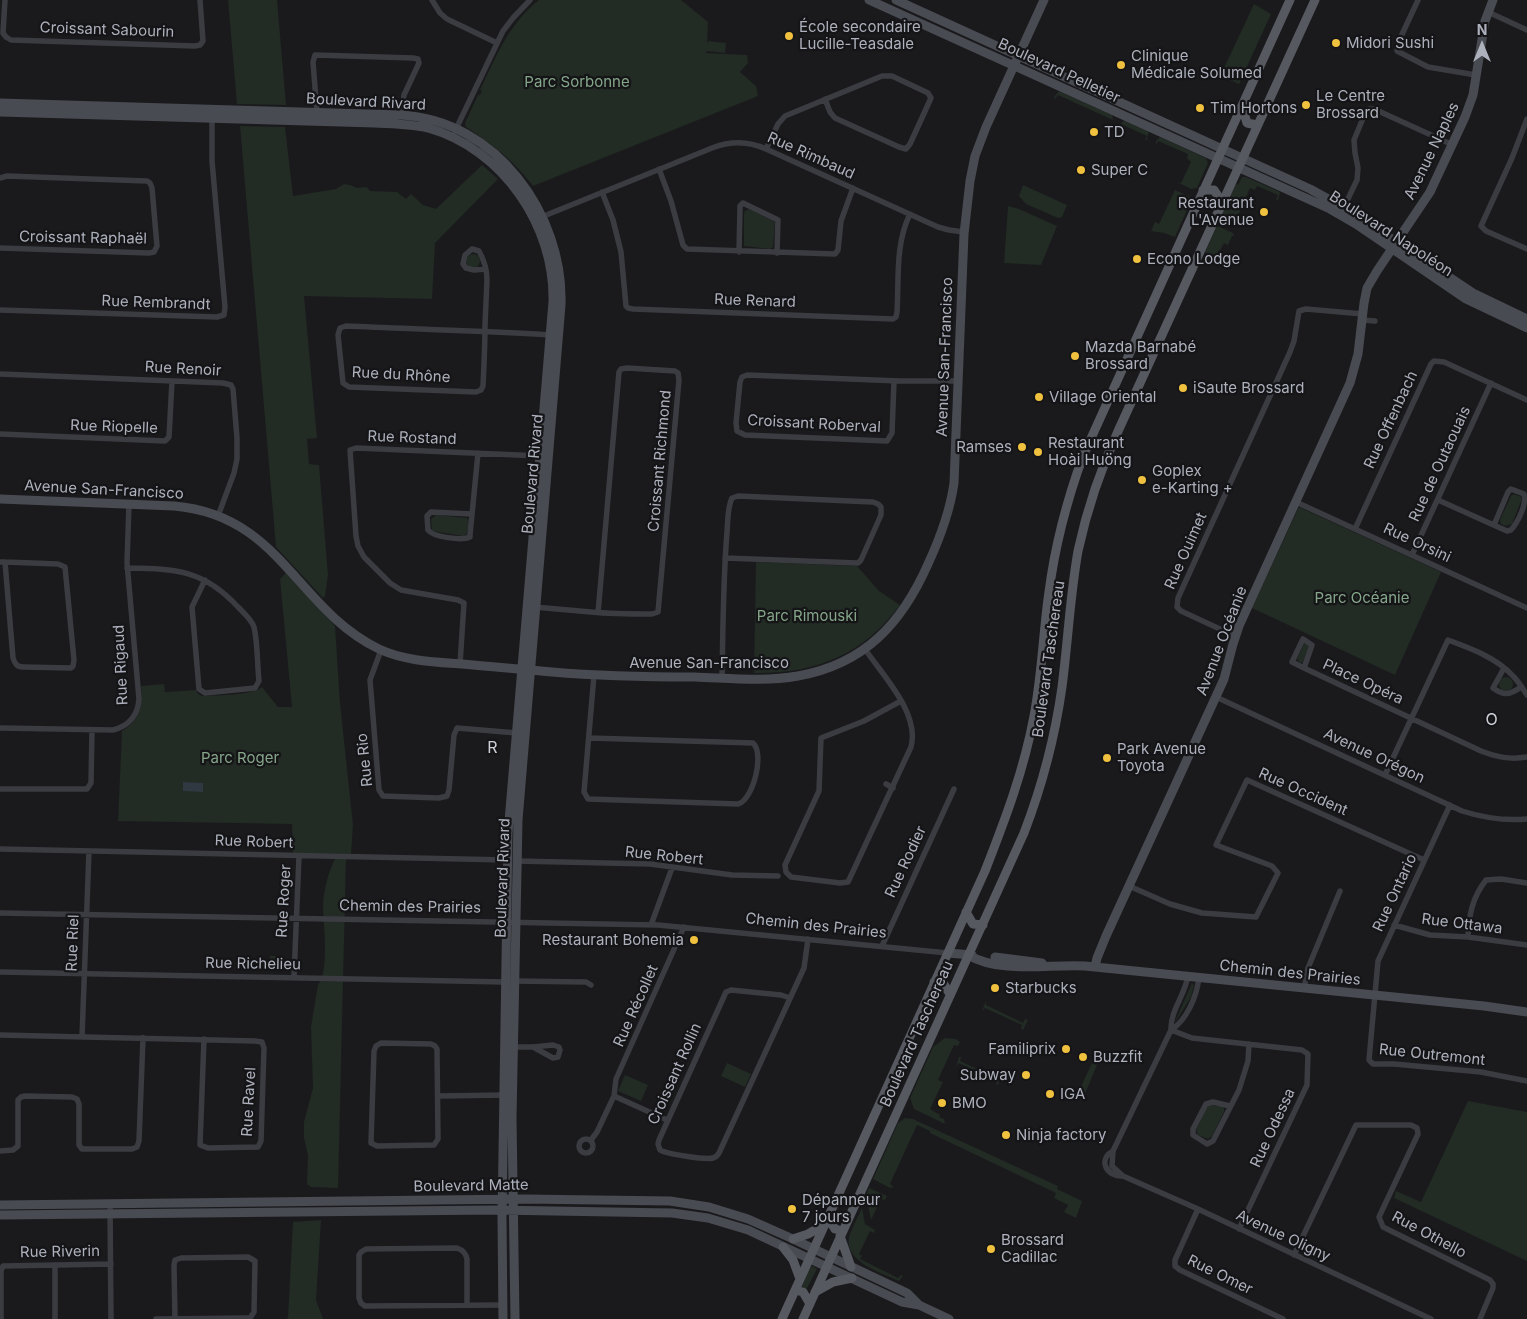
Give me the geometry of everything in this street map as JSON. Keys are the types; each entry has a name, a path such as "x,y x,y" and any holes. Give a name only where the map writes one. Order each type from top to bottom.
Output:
{"main road":[{"name":"Boulevard Taschereau","path":"782,1319 985,871 1010,807 1028,744 1039,686 1051,577 1072,486 1096,424 1290,0"},
{"name":"Boulevard Taschereau","path":"803,1319 1024,833 1036,801 1049,756 1062,686 1074,575 1082,535 1097,484 1119,429 1314,0"},
{"path":"1242,106 1246,123 1257,125"},
{"path":"1203,190 1214,190 1222,202"},
{"path":"966,912 973,924 983,925"},
{"path":"934,982 943,983 950,994"},
{"path":"793,1239 808,1234 826,1222 842,1234 851,1267"},
{"path":"783,1247 793,1260 800,1279"},
{"path":"815,1292 833,1282 852,1278"},
{"path":"795,1290 804,1292 810,1304"}],"street":[{"name":"Croissant Sabourin","path":"5,0 3,32 11,40 195,46 200,45 204,41 200,0"},
{"path":"432,0 440,13 447,19 497,43"},
{"path":"454,133 509,22 530,0"},
{"name":"Boulevard Pelletier","path":"869,0 1238,167"},
{"name":"Boulevard Pelletier","path":"896,0 906,2 1018,56 1242,158"},
{"name":"Avenue San-Francisco","path":"0,499 179,507 218,516 237,525 260,540 340,624 362,640 381,650 412,659 594,675 772,679 800,676 835,666 865,649 887,629 908,605 919,585 942,532 954,483 967,194 975,156 986,127 1044,0"},
{"path":"1418,0 1398,43 1397,51 1428,67 1476,75"},
{"name":"Avenue Naples","path":"1394,246 1430,192 1470,105 1485,22 1493,0"},
{"path":"900,14 906,2"},
{"path":"1488,12 1527,30"},
{"path":"316,113 313,62 315,55 418,59 419,63 404,95 401,115"},
{"path":"766,149 782,118 825,99 886,75 925,91 930,94 931,98 906,149 835,118 830,112 825,99"},
{"path":"1078,95 1082,85"},
{"name":"Boulevard Rivard","path":"0,103 407,125 454,133"},
{"path":"1344,207 1357,180 1358,168 1354,148 1355,136 1369,108 1453,145"},
{"name":"Boulevard Rivard","path":"0,112 316,113 401,115 429,119 454,133 500,171 539,218 554,246 560,273 561,295 555,335 544,456 526,669 518,820 512,861"},
{"name":"Rue Rembrandt","path":"0,310 217,317 224,315 225,308 211,154 212,114"},
{"path":"1527,118 1512,158 1481,226 1486,231 1527,249"},
{"path":"1156,131 1161,121"},
{"name":"Rue Rimbaud","path":"539,218 724,144 748,143 766,149 944,229 964,232"},
{"name":"Boulevard Napoléon","path":"1242,158 1292,180 1344,207 1394,246 1475,304 1527,328"},
{"name":"Boulevard Napoléon","path":"1238,167 1338,213 1473,293 1527,319"},
{"path":"659,169 671,201 684,247 687,249 829,255 837,253 841,221 853,188"},
{"name":"Croissant Raphaël","path":"0,178 7,176 147,181 152,188 157,246 154,252 149,253 0,248"},
{"path":"1288,190 1292,180"},
{"name":"Rue Renard","path":"602,192 616,230 621,252 626,306 633,309 893,319 896,317 897,312 901,238 910,214"},
{"path":"738,252 740,206 743,203 778,220 777,253"},
{"name":"Avenue Océanie","path":"1096,967 1100,950 1227,672 1235,636 1350,383 1358,354 1365,296 1370,283 1394,246"},
{"path":"485,332 486,269 481,253 477,249 470,250 465,255 463,264 466,268 474,270 486,269"},
{"name":"Rue Ouimet","path":"1235,636 1181,611 1177,607 1178,598 1290,352 1294,341 1299,311 1306,309 1363,317"},
{"path":"1363,317 1375,321"},
{"name":"Rue du Rhône","path":"485,332 483,386 478,392 349,387 343,383 338,335 341,327 485,332 555,335"},
{"name":"Rue Offenbach","path":"1355,529 1434,361 1439,360 1527,400"},
{"name":"Croissant Richmond","path":"532,607 598,613 656,614 659,611 679,380 678,373 675,371 627,368 621,369 619,372 598,613"},
{"name":"Rue Renoir","path":"0,374 226,383 232,387 237,459 234,473 218,516"},
{"name":"Croissant Roberval","path":"894,381 892,433 888,440 745,435 737,431 740,382 744,376 958,381"},
{"name":"Rue Riopelle","path":"0,434 165,441 170,434 172,381"},
{"name":"Rue de Outaouais","path":"1412,555 1491,383"},
{"name":"Rue Rostand","path":"460,664 464,603 458,600 397,588 373,567 362,554 356,536 349,452 351,449 356,448 544,456"},
{"path":"472,514 431,512 427,516 428,530 434,535 468,538 470,535 478,453"},
{"path":"1438,500 1507,531 1511,530 1525,502 1524,494 1511,489 1508,492 1494,525"},
{"path":"722,678 725,558 729,506 732,498 735,496 873,502 881,507 881,515 858,563 725,558"},
{"name":"Rue Orsini","path":"1296,502 1527,608"},
{"name":"Rue Rigaud","path":"0,728 113,730 121,728 133,717 138,707 138,695 127,568 128,504"},
{"path":"3,562 58,564 65,567 74,660 73,667 23,668 15,663 3,562"},
{"path":"127,568 175,570 192,574 205,580 224,593 253,624 259,681 255,688 205,693 199,689 192,607 205,580"},
{"name":"Place Opéra","path":"1304,668 1312,644 1303,640 1292,662 1304,668 1411,718 1497,757 1514,759 1527,757"},
{"path":"1385,775 1448,640 1477,651 1504,668 1514,676 1527,696"},
{"path":"865,649 901,701 910,718 913,741 909,754 848,882 840,883 792,878 787,874 785,866 819,791 821,738 864,721 901,701"},
{"name":"Rue Rio","path":"381,650 370,677 370,682 379,790 383,796 439,798 447,796 454,735 457,728 516,733"},
{"path":"1504,668 1492,688 1504,694 1512,693 1521,686"},
{"name":"Boulevard Rivard","path":"515,1319 514,1210 508,1096 509,981 516,733 526,669"},
{"path":"589,738 753,743 757,749 757,776 746,798 741,803 590,800 586,798 584,792 594,675"},
{"name":"Avenue Orégon","path":"1216,697 1450,805 1480,816 1501,820 1527,818"},
{"path":"0,788 87,789 90,783 92,730"},
{"name":"Rue Occident","path":"1129,886 1170,904 1202,913 1256,917 1278,873 1272,866 1216,845 1247,780 1424,860"},
{"path":"886,784 893,788"},
{"name":"Rue Rodier","path":"882,946 954,789"},
{"name":"Rue Ontario","path":"1375,995 1378,961 1450,805"},
{"name":"Rue Robert","path":"0,849 650,864 732,876 778,876"},
{"name":"Rue Riel","path":"82,1037 89,851"},
{"name":"Rue Roger","path":"294,977 299,856"},
{"path":"651,925 672,868"},
{"path":"1468,937 1469,916 1474,900 1486,880 1501,879 1527,883"},
{"path":"1304,988 1308,968 1340,891"},
{"name":"Chemin des Prairies","path":"0,913 684,927 968,954 982,962 1029,967 1050,965 1096,967 1484,1006 1527,1012"},
{"name":"Rue Ottawa","path":"1394,925 1430,935 1468,937 1527,945"},
{"name":"Rue Récollet","path":"591,1140 597,1132 614,1096 616,1079 684,927"},
{"name":"Croissant Rollin","path":"790,998 781,995 734,990 726,992 658,1142 661,1151 702,1157 716,1157 806,964 808,939"},
{"name":"Rue Richelieu","path":"0,972 587,982 591,985"},
{"name":"Avenue Oligny","path":"1188,976 1186,988 1170,1021 1170,1030 1113,1151 1109,1153 1106,1160 1106,1169 1117,1177 1123,1176 1431,1319"},
{"name":"Avenue Oligny","path":"1170,1030 1179,1025 1196,996 1199,978"},
{"name":"Boulevard Rivard","path":"503,1319 502,1199 513,1047 509,981"},
{"name":"Rue Outremont","path":"1375,995 1369,1055 1371,1063 1476,1072 1527,1081"},
{"name":"Rue Odessa","path":"1170,1030 1192,1038 1306,1051 1308,1056 1308,1082 1239,1230"},
{"name":"Rue Ravel","path":"0,1035 204,1039 256,1041 263,1043 261,1141 258,1147 206,1148 200,1145 204,1039"},
{"path":"0,1151 13,1150 18,1146 18,1100 25,1096 72,1097 77,1099 79,1104 79,1144 82,1149 132,1149 137,1147 139,1142 143,1038"},
{"path":"378,1044 435,1046 438,1053 438,1096 438,1138 436,1144 429,1146 375,1146 372,1144 370,1139 374,1051 378,1044"},
{"path":"1230,1106 1214,1102 1206,1104 1193,1128 1193,1135 1207,1144 1211,1143 1239,1090 1244,1076 1249,1044"},
{"path":"513,1047 533,1047"},
{"path":"438,1096 508,1096"},
{"path":"614,1096 668,1120"},
{"name":"Rue Othello","path":"1294,1255 1356,1125 1412,1126 1417,1128 1418,1134 1379,1217 1380,1222 1383,1227 1490,1280 1493,1288 1480,1319"},
{"name":"Boulevard Matte","path":"0,1205 502,1199 650,1199 677,1201 732,1213 793,1239 814,1249 828,1262 852,1278 902,1302 919,1305 949,1319"},
{"path":"110,1204 111,1319"},
{"name":"Boulevard Matte","path":"0,1215 502,1210 684,1214 732,1225 809,1258 851,1267 907,1294 919,1305"},
{"name":"Rue Omer","path":"1198,1210 1175,1260 1175,1266 1283,1319"},
{"path":"467,1305 466,1256 460,1249 366,1249 359,1255 359,1298 364,1306 503,1305"},
{"path":"156,1319 174,1319 250,1318 254,1312 255,1261 248,1257 177,1259 174,1265 174,1319"},
{"name":"Rue Riverin","path":"1,1319 0,1271 2,1267 7,1265 110,1264"},
{"path":"55,1265 56,1319"}],"green space":[{"path":"228,0 277,0 286,105 237,104"},
{"name":"Parc Sorbonne","path":"539,0 681,0 708,22 707,45 708,41 726,43 725,53 707,51 706,53 747,55 748,63 740,72 756,86 758,96 533,186 510,161 466,127 465,123 478,95 482,91 480,90 504,41 519,19"},
{"path":"1254,4 1271,14 1239,84 1216,74 1218,67 1224,68"},
{"path":"1059,91 1112,115 1113,120 1058,95 1055,99 1054,97"},
{"path":"1125,120 1149,131 1147,140 1145,140 1147,136 1123,125 1120,129 1121,123"},
{"path":"240,126 285,127 293,196 336,189 344,184 357,188 367,187 370,191 397,192 406,199 411,194 423,205 436,209 482,165 498,179 435,243 432,299 304,296 317,438 307,439 309,464 319,465 328,575 325,596 323,598 276,547"},
{"path":"1160,137 1206,158 1208,163 1197,188 1191,189 1177,182 1181,183 1191,162 1187,158 1188,154 1158,141 1156,145 1156,141"},
{"path":"1242,177 1280,192 1278,200 1276,200 1278,195 1257,186 1255,190 1250,188 1234,225 1220,218 1236,184 1238,185"},
{"path":"1023,185 1067,205 1062,217 1058,218 1026,204 1019,196"},
{"path":"1175,190 1190,197 1191,201 1175,237 1151,231 1155,222 1159,224"},
{"path":"1008,206 1057,226 1041,265 1004,263"},
{"path":"749,209 775,222 773,247 770,249 744,246 744,214"},
{"path":"1217,226 1233,233 1234,236 1232,236 1228,245 1224,243 1215,259 1205,252"},
{"path":"473,254 478,256 480,261 478,266 473,268 468,266 466,261 468,256"},
{"path":"1514,494 1521,497 1521,501 1512,524 1505,526 1501,524 1500,520 1511,496"},
{"name":"Parc Océanie","path":"1299,507 1441,572 1395,675 1252,608"},
{"path":"436,515 467,518 469,521 467,534 463,536 432,531 431,519"},
{"name":"Parc Rimouski","path":"756,562 857,566 879,591 900,605 870,637 854,649 836,658 797,670 754,673"},
{"name":"Parc Roger","path":"286,573 335,626 340,703 353,825 351,854 293,853 292,824 118,821 122,731 133,723 139,712 141,686 164,684 165,692 196,690 202,696 242,694 262,687 278,707 292,707 280,579"},
{"path":"1304,644 1309,646 1303,662 1300,663 1297,659"},
{"path":"1506,677 1511,679 1513,684 1511,689 1506,691 1501,689 1499,684 1501,679"},
{"path":"335,859 346,859 338,1188 311,1187 307,1184 308,1156 304,1138 304,1122 313,1088 311,1027 325,958 323,904 328,875"},
{"path":"270,956 282,956 282,967 270,966"},
{"path":"1192,983 1194,985 1191,997 1174,1024"},
{"path":"986,1001 986,1005 1023,1023 1025,1019 1028,1020 1023,1030 1021,1029 1022,1025 985,1008 982,1011"},
{"path":"945,1038 956,1039 960,1042 958,1046 954,1045 938,1080 943,1082 930,1109 944,1119 945,1124 914,1109 910,1098 933,1047"},
{"path":"959,1057 961,1057 960,1061 998,1079 1000,1075 1002,1076 998,1085 996,1084 997,1081 959,1063 956,1067"},
{"path":"727,1063 751,1074 745,1087 721,1076"},
{"path":"1092,1063 1097,1065 1084,1096 1078,1093"},
{"path":"625,1075 648,1085 641,1101 618,1091"},
{"path":"1468,1101 1527,1112 1527,1261 1394,1198 1396,1191 1421,1202"},
{"path":"1210,1105 1223,1106 1224,1112 1212,1136 1208,1139 1198,1135 1196,1130 1206,1108"},
{"path":"905,1118 913,1119 1058,1186 1057,1189 1082,1201 1076,1218 1064,1212 1068,1205 1054,1198 1056,1193 917,1125 890,1184 894,1187 890,1188 873,1179 898,1123"},
{"path":"869,1188 887,1196 885,1200 881,1199 871,1220 868,1205 863,1201"},
{"path":"862,1208 865,1224 875,1230 874,1233 870,1231 859,1254 862,1256 860,1259 898,1278 901,1275 903,1276 899,1281 874,1270 858,1260 852,1253 849,1246 849,1237"},
{"path":"321,1220 316,1300 323,1319 287,1319 293,1222"},
{"path":"813,1266 817,1269 806,1290 802,1286 810,1267"}],"shaded area":[{"path":"183,782 203,783 203,792 183,791"}],"place":[{"name":"École secondaire Lucille-Teasdale","path":"789,36"},
{"name":"Midori Sushi","path":"1336,43"},
{"name":"Clinique Médicale Solumed","path":"1121,65"},
{"name":"Le Centre Brossard","path":"1306,105"},
{"name":"Tim Hortons","path":"1200,108"},
{"name":"TD","path":"1094,132"},
{"name":"Super C","path":"1081,170"},
{"name":"Restaurant L'Avenue","path":"1264,212"},
{"name":"Econo Lodge","path":"1137,259"},
{"name":"Mazda Barnabé Brossard","path":"1075,356"},
{"name":"iSaute Brossard","path":"1183,388"},
{"name":"Village Oriental","path":"1039,397"},
{"name":"Ramses","path":"1022,447"},
{"name":"Restaurant Hoài Huöng","path":"1038,452"},
{"name":"Goplex e-Karting +","path":"1142,480"},
{"name":"Park Avenue Toyota","path":"1107,758"},
{"name":"Restaurant Bohemia","path":"694,940"},
{"name":"Starbucks","path":"995,988"},
{"name":"Familiprix","path":"1066,1049"},
{"name":"Buzzfit","path":"1083,1057"},
{"name":"Subway","path":"1026,1075"},
{"name":"IGA","path":"1050,1094"},
{"name":"BMO","path":"942,1103"},
{"name":"Ninja factory","path":"1006,1135"},
{"name":"Dépanneur 7 jours","path":"792,1209"},
{"name":"Brossard Cadillac","path":"991,1249"}],"district":[{"name":"O","path":"1492,720"},
{"name":"R","path":"493,748"}]}
